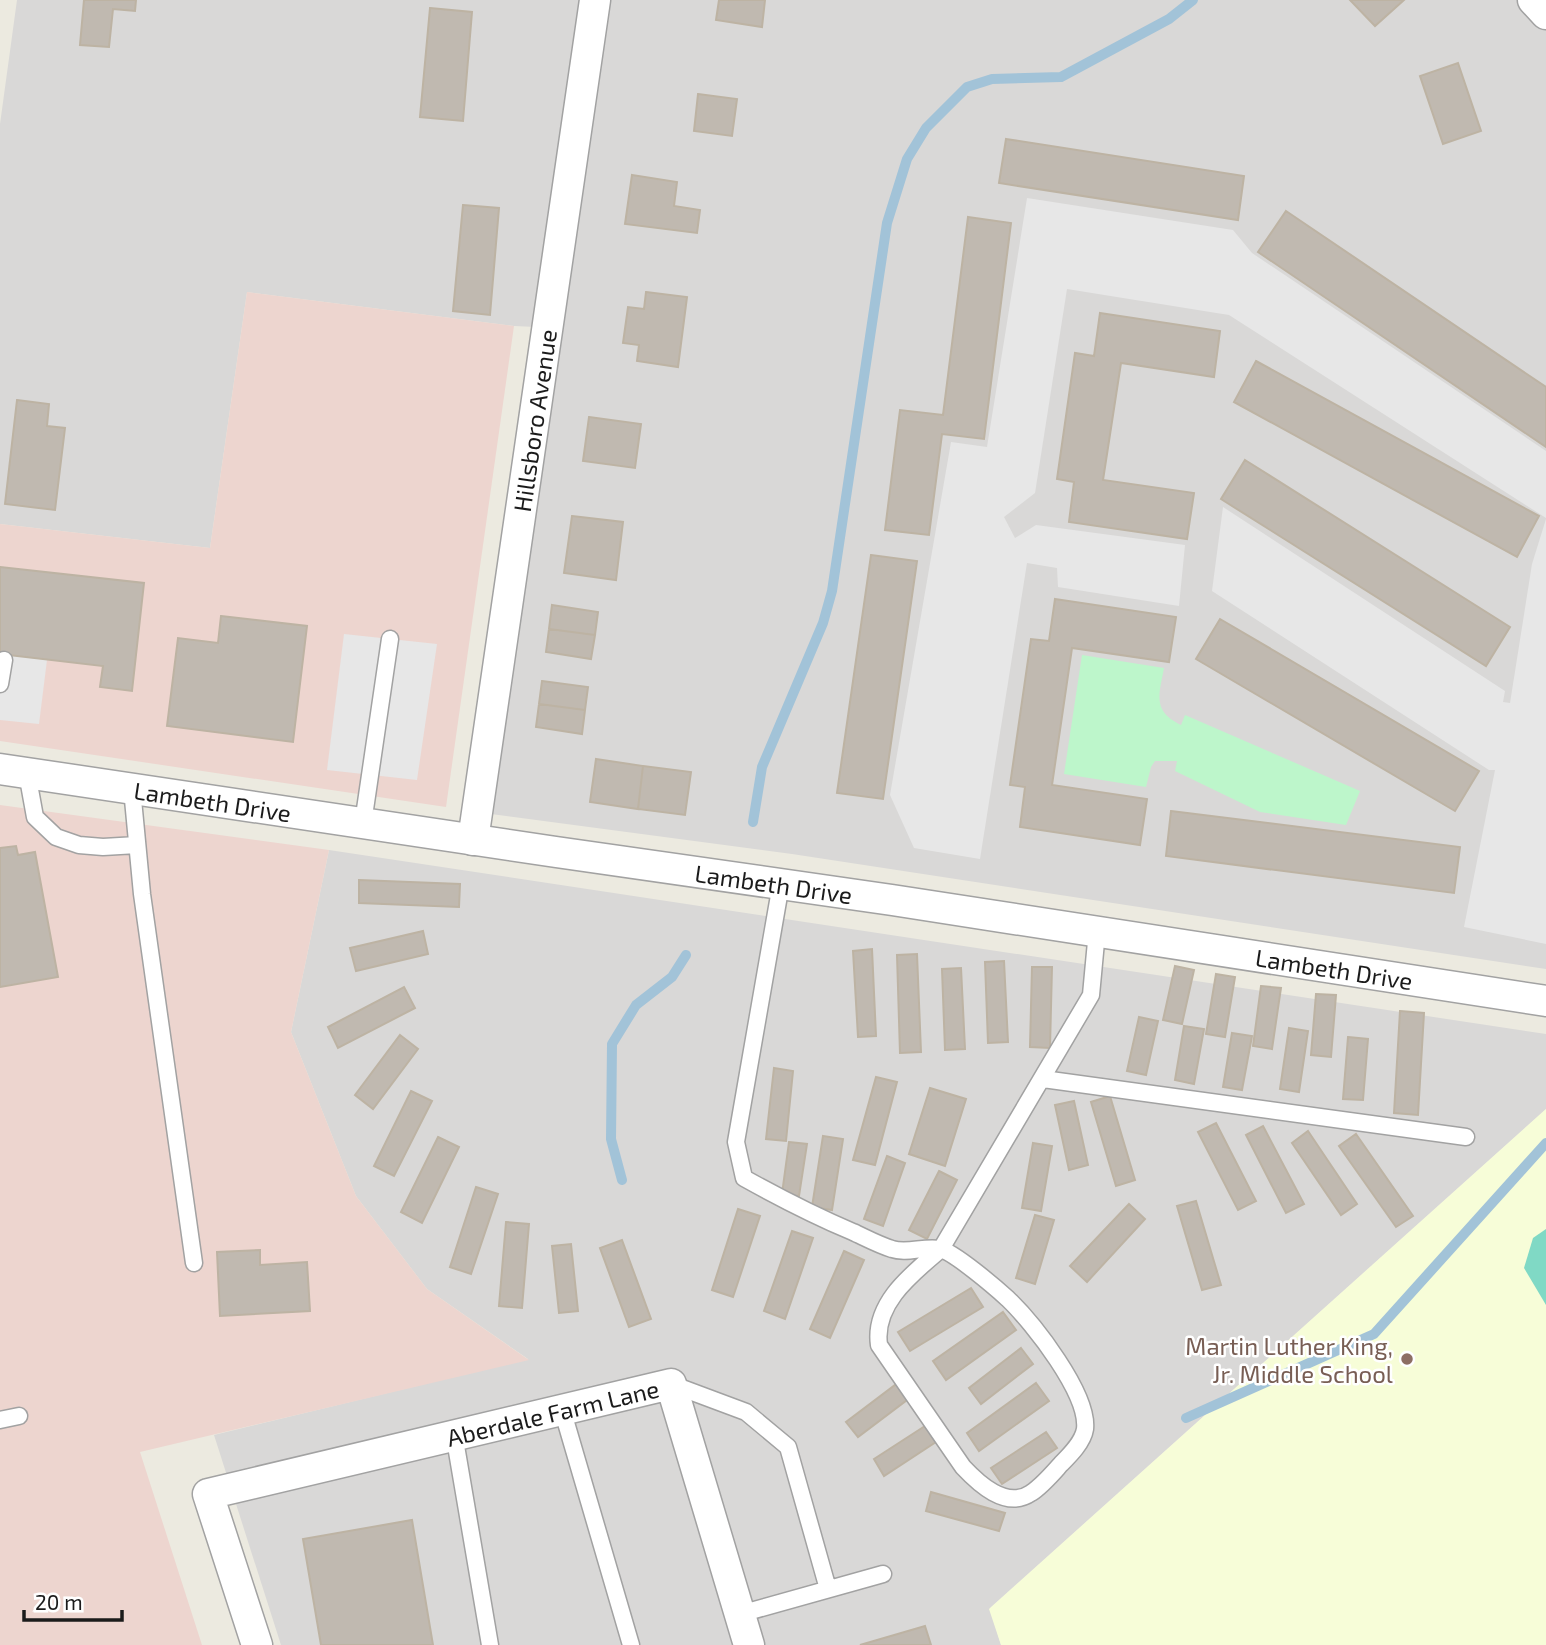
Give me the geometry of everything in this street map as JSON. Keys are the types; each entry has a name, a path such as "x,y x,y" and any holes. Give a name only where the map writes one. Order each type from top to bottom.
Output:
{"street":[{"name":"Hillsboro Avenue","path":"473,840 594,0"},
{"path":"1533,0 1546,14"},
{"name":"Lambeth Drive","path":"14,771 1097,931 1546,1001"},
{"name":"Aberdale Farm Lane","path":"257,1645 208,1494 671,1384 749,1645"}],"lane":[{"path":"363,823 390,639"},
{"path":"0,684 4,660"},
{"path":"14,771 35,817 55,836 79,845 137,845"},
{"path":"132,789 137,845 194,1262"},
{"path":"776,884 736,1142 744,1178 798,1209 895,1250 941,1249 1008,1300 1048,1346 1076,1393 1084,1415 1085,1432 1072,1453 1029,1495 1014,1498 997,1495 980,1485 963,1467 879,1345 877,1330 887,1306 906,1279 941,1249 1091,995 1097,931"},
{"path":"1043,1079 1466,1138"},
{"path":"671,1384 746,1412 788,1447 828,1589"},
{"path":"562,1409 631,1645"},
{"path":"0,1420 19,1416"},
{"path":"454,1434 490,1645"},
{"path":"740,1614 883,1574"}],"shaded area":[{"path":"17,0 1546,0 1546,969 792,854 491,814 558,328 514,326 247,292 210,548 0,524 0,124"},
{"path":"1027,198 1233,230 1252,253 1546,451 1546,518 1229,315 1067,289 1035,493 1004,517 1015,538 1036,525 1185,545 1179,606 1058,587 1057,568 1027,563 980,859 914,848 890,795 951,442 987,447"},
{"path":"247,292 514,326 446,807 0,741 0,524 210,548"},
{"path":"1223,507 1505,691 1503,702 1510,703 1532,564 1546,519 1546,944 1464,927 1495,770 1489,770 1212,591"},
{"path":"344,634 437,644 417,780 327,770"},
{"path":"0,654 47,660 39,724 0,720"},
{"path":"1082,655 1164,668 1160,701 1165,714 1172,720 1181,725 1185,715 1360,791 1346,825 1260,812 1175,771 1177,761 1155,761 1146,787 1064,774"},
{"path":"0,805 329,850 291,1032 356,1196 427,1289 529,1360 140,1452 202,1645 0,1645"},
{"path":"329,850 1546,1034 1546,1109 990,1608 1001,1645 281,1645 214,1435 528,1359 427,1289 356,1196 291,1032"},
{"name":"Martin Luther King, Jr. Middle School","path":"1546,1109 1546,1645 1001,1645 989,1609"},
{"path":"1546,1229 1546,1305 1524,1268 1533,1238"}],"building":[{"path":"84,0 136,0 135,11 113,9 109,47 80,45"},
{"path":"719,0 765,0 762,27 716,20"},
{"path":"1350,0 1404,0 1375,26"},
{"path":"430,8 472,12 463,121 420,117"},
{"path":"1458,63 1481,131 1443,144 1420,76"},
{"path":"698,94 737,99 732,136 694,131"},
{"path":"1006,139 1244,176 1238,220 999,183"},
{"path":"632,175 677,182 674,206 700,210 697,233 625,224"},
{"path":"463,205 499,208 490,315 453,311"},
{"path":"1286,211 1546,387 1546,447 1258,252"},
{"path":"968,217 1011,223 984,439 942,434 929,535 885,530 900,410 943,415"},
{"path":"646,292 687,297 678,367 637,361 639,345 623,343 628,307 644,309"},
{"path":"1100,313 1220,331 1214,377 1121,363 1103,480 1194,493 1187,539 1069,522 1074,482 1057,479 1075,353 1094,356"},
{"path":"1256,361 1539,516 1517,557 1234,402"},
{"path":"17,400 49,404 47,426 65,428 55,510 5,504"},
{"path":"589,417 641,424 635,468 583,461"},
{"path":"1245,460 1510,627 1486,666 1221,499"},
{"path":"572,516 623,522 616,580 564,573"},
{"path":"871,555 917,561 883,799 837,793"},
{"path":"0,567 144,583 132,691 100,687 103,666 0,654"},
{"path":"1055,599 1176,617 1169,662 1072,648 1052,785 1147,799 1140,845 1020,827 1025,787 1010,785 1031,639 1049,641"},
{"path":"552,605 598,612 595,635 549,629"},
{"path":"221,616 307,626 293,742 167,726 178,638 218,643"},
{"path":"1220,619 1479,771 1455,811 1196,659"},
{"path":"549,629 595,635 591,659 546,652"},
{"path":"542,681 588,687 585,710 539,704"},
{"path":"539,704 585,710 582,734 536,727"},
{"path":"596,759 643,766 638,809 590,802"},
{"path":"643,766 691,772 685,815 638,809"},
{"path":"1171,811 1460,847 1454,893 1166,856"},
{"path":"16,846 18,855 35,852 58,977 0,987 0,848"},
{"path":"359,880 460,884 459,907 359,903"},
{"path":"423,931 428,954 356,971 350,948"},
{"path":"872,949 876,1036 858,1037 853,951"},
{"path":"917,954 921,1052 900,1053 897,955"},
{"path":"1004,961 1008,1042 988,1043 985,962"},
{"path":"1175,966 1194,970 1182,1024 1163,1020"},
{"path":"1032,967 1052,967 1050,1048 1030,1047"},
{"path":"961,968 965,1049 945,1050 942,969"},
{"path":"1216,974 1235,977 1225,1037 1206,1034"},
{"path":"1261,986 1281,988 1272,1049 1253,1046"},
{"path":"404,987 415,1008 338,1048 328,1027"},
{"path":"1316,994 1336,995 1331,1057 1311,1055"},
{"path":"1400,1011 1424,1013 1418,1115 1394,1113"},
{"path":"1139,1017 1158,1021 1146,1075 1127,1071"},
{"path":"1184,1026 1204,1029 1194,1084 1175,1080"},
{"path":"1289,1028 1308,1031 1299,1092 1280,1089"},
{"path":"1232,1033 1252,1036 1242,1090 1223,1087"},
{"path":"400,1035 418,1049 373,1109 355,1095"},
{"path":"1348,1037 1368,1039 1363,1100 1343,1099"},
{"path":"774,1068 793,1071 786,1141 766,1139"},
{"path":"876,1077 897,1082 875,1165 853,1160"},
{"path":"930,1088 966,1099 945,1166 909,1154"},
{"path":"411,1091 432,1101 394,1176 374,1166"},
{"path":"1110,1096 1135,1180 1116,1186 1091,1102"},
{"path":"1074,1101 1088,1165 1069,1170 1055,1105"},
{"path":"1216,1123 1256,1201 1238,1210 1198,1132"},
{"path":"1263,1126 1304,1204 1286,1213 1246,1135"},
{"path":"1308,1131 1357,1204 1341,1215 1292,1143"},
{"path":"1356,1134 1413,1216 1396,1227 1339,1146"},
{"path":"823,1136 843,1139 832,1210 812,1207"},
{"path":"438,1137 459,1147 422,1223 401,1212"},
{"path":"789,1142 807,1144 799,1196 782,1194"},
{"path":"1033,1143 1052,1146 1041,1211 1022,1208"},
{"path":"887,1156 905,1163 883,1226 864,1219"},
{"path":"939,1171 957,1180 927,1239 909,1230"},
{"path":"476,1187 498,1194 471,1274 450,1267"},
{"path":"1196,1201 1221,1285 1202,1290 1177,1206"},
{"path":"1129,1204 1145,1219 1087,1282 1070,1266"},
{"path":"738,1209 760,1216 733,1297 712,1290"},
{"path":"1035,1215 1054,1220 1035,1284 1016,1278"},
{"path":"506,1222 529,1224 522,1308 499,1306"},
{"path":"792,1231 813,1238 785,1319 764,1311"},
{"path":"622,1240 651,1319 629,1327 600,1248"},
{"path":"571,1244 578,1311 559,1313 552,1246"},
{"path":"260,1250 260,1265 307,1262 310,1311 220,1316 217,1252"},
{"path":"844,1251 864,1260 830,1338 810,1329"},
{"path":"971,1288 983,1307 910,1351 898,1332"},
{"path":"1003,1312 1016,1330 946,1380 933,1361"},
{"path":"1021,1348 1033,1364 981,1404 969,1388"},
{"path":"899,1382 911,1397 858,1437 846,1422"},
{"path":"1036,1383 1049,1401 979,1451 967,1433"},
{"path":"928,1424 939,1440 884,1476 874,1459"},
{"path":"1046,1432 1057,1448 1002,1484 991,1468"},
{"path":"931,1492 1005,1513 999,1531 926,1511"},
{"path":"412,1520 433,1645 321,1645 303,1539"},
{"path":"925,1626 931,1645 860,1645"}],"waterway":[{"path":"753,822 762,767 823,623 832,591 887,223 907,159 926,128 967,87 992,79 1061,77 1169,19 1193,0"},
{"path":"622,1180 611,1139 612,1044 636,1005 672,977 686,955"},
{"path":"1186,1418 1374,1334 1546,1143"}],"place":[{"name":"Martin Luther King, Jr. Middle School","path":"1407,1359"}]}
